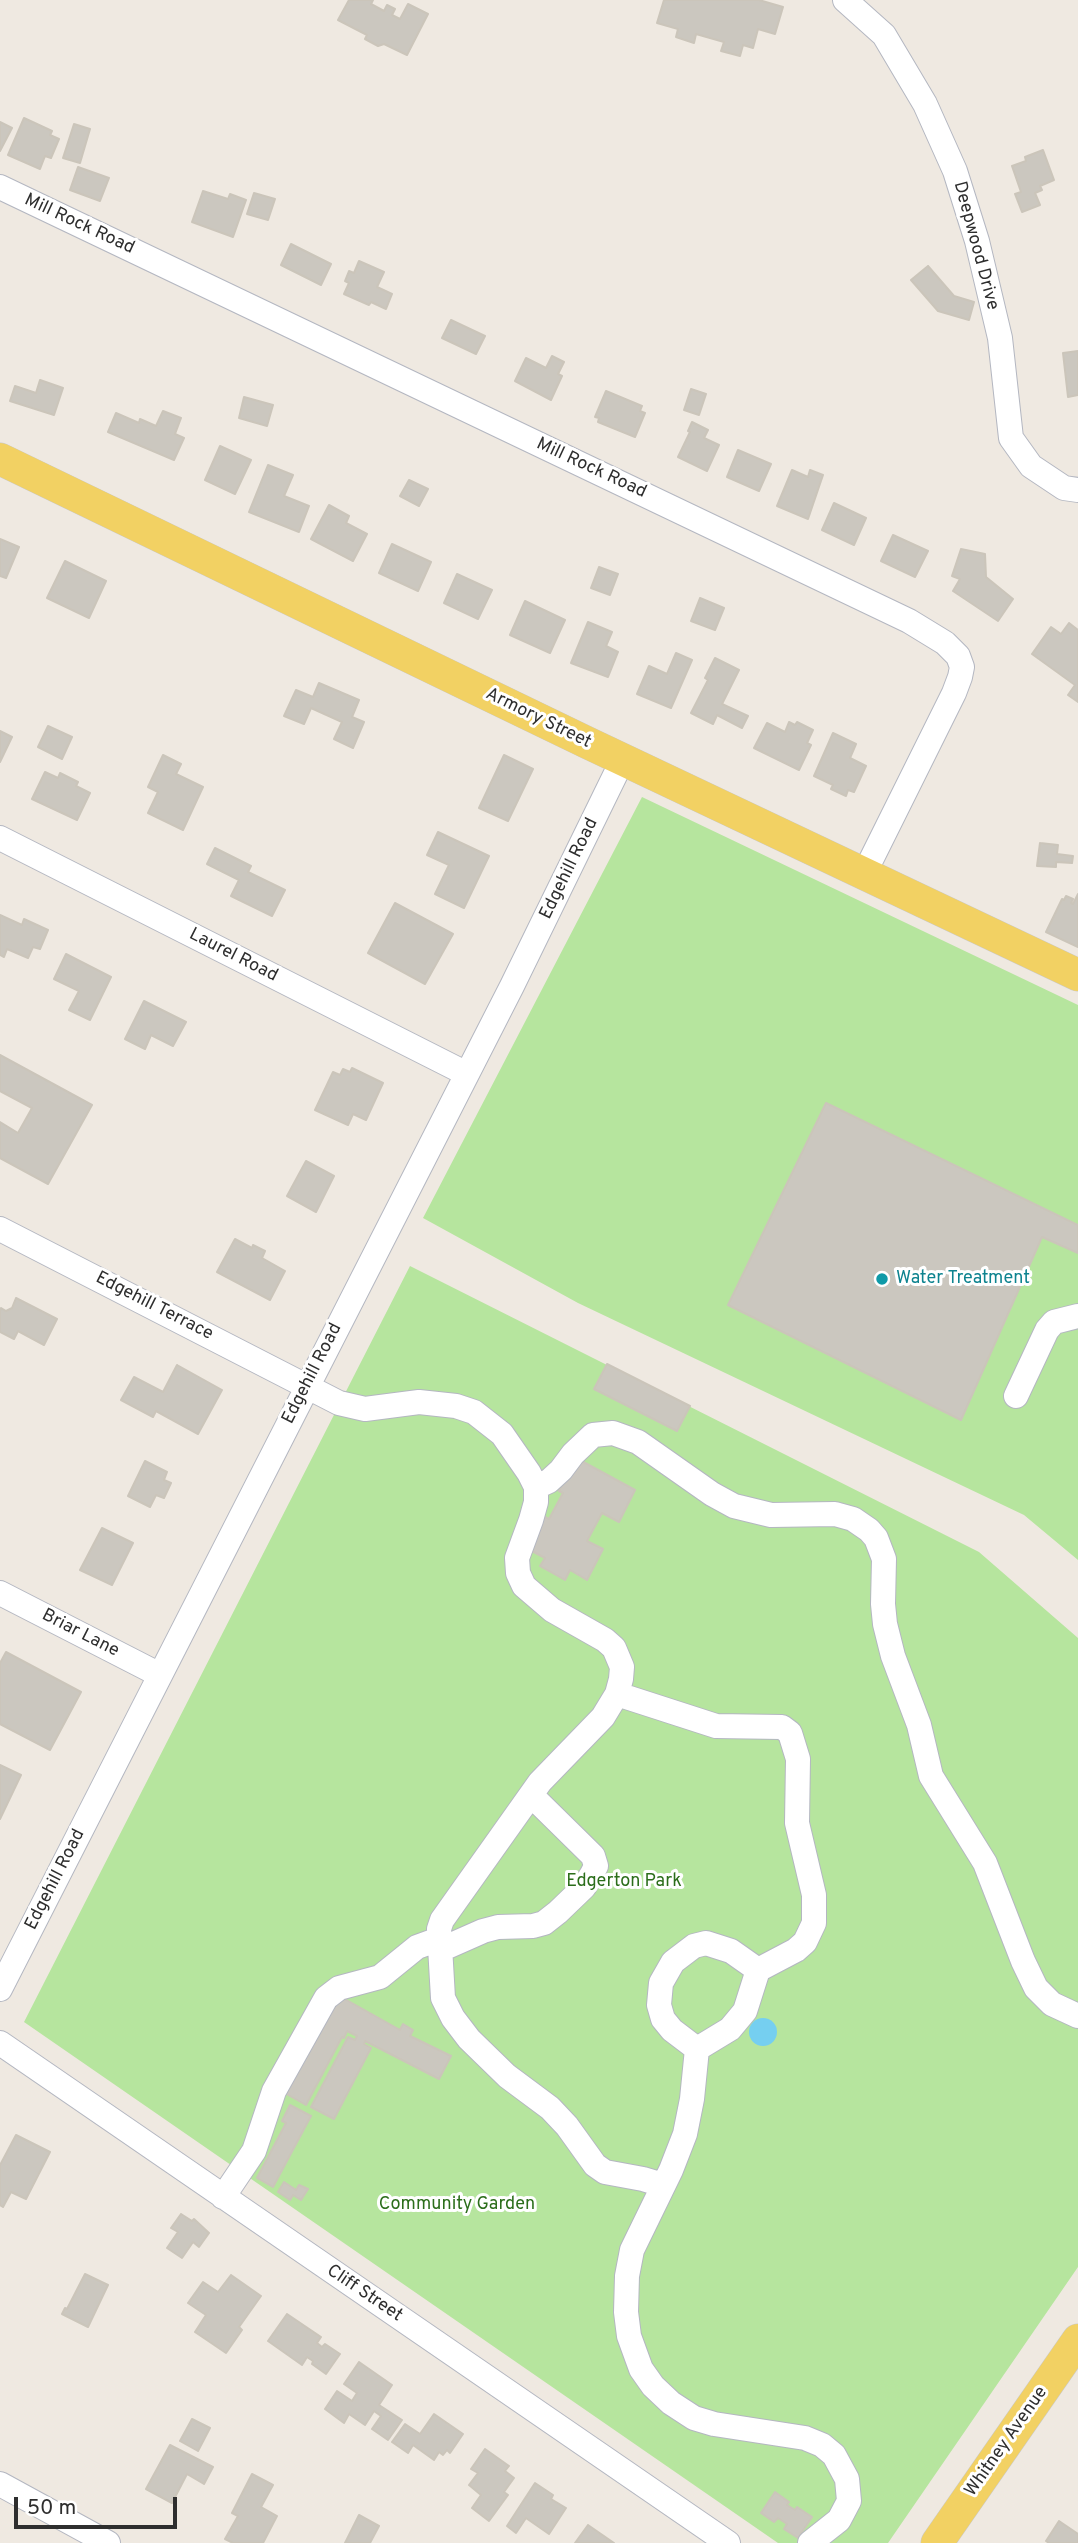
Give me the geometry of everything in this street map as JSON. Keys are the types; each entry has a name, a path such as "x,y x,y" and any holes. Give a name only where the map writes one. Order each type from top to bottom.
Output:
{"main road":[{"name":"Armory Street","path":"0,459 1078,975"},
{"name":"Whitney Avenue","path":"937,2543 1078,2340"}],"street":[{"name":"Deepwood Drive","path":"845,0 884,35 925,104 955,171 977,241 1000,338 1011,438 1031,466 1064,488 1078,490"},
{"name":"Mill Rock Road","path":"0,187 897,614 945,643 957,656 962,667 960,677 864,874"},
{"name":"Edgehill Road","path":"0,1989 512,986 623,759"},
{"name":"Laurel Road","path":"0,838 467,1074"},
{"name":"Edgehill Terrace","path":"0,1229 339,1403 365,1409 419,1402 439,1403 474,1412 502,1434 536,1487"},
{"path":"1016,1396 1047,1330 1054,1322 1078,1316"},
{"path":"663,2185 606,2172 595,2165 567,2126 550,2108 486,2059 453,2018 443,1998 439,1929 442,1920 551,1768 603,1717 617,1694 622,1667 614,1648 537,1598 524,1586 518,1573 517,1558 536,1502 536,1487 555,1476 593,1435 613,1433 638,1442 712,1494 734,1506 771,1515 835,1514 853,1520 876,1538 884,1559 885,1624 919,1725 931,1776 985,1863 1023,1962 1037,1988 1052,2004 1078,2015"},
{"name":"Briar Lane","path":"0,1593 160,1675"},
{"path":"617,1694 716,1726 782,1727 790,1733 798,1759 797,1823 814,1895 814,1923 805,1942 796,1950 758,1970 739,2020 730,2029 697,2049"},
{"path":"223,2197 254,2151 274,2091 326,1998 339,1988 380,1977 417,1947 440,1944 490,1929 544,1923 584,1888 596,1866 593,1856 531,1795"},
{"path":"697,2049 672,2030 663,2019 659,2005 661,1983 673,1962 694,1946 706,1944 731,1951 758,1970"},
{"name":"Cliff Street","path":"0,2043 728,2543"},
{"path":"697,2049 685,2134 671,2170 639,2235 630,2263 626,2312 632,2349 653,2386 671,2403 694,2418 738,2430 805,2438 822,2445 834,2455 847,2479 849,2501 839,2519 810,2543"},
{"path":"0,2484 108,2543"}],"green space":[{"path":"642,797 1078,1005 1078,1560 1024,1515 578,1303 423,1218"},
{"name":"Edgerton Park","path":"410,1266 979,1552 1078,1638 1078,2267 888,2543 778,2543 24,2022"}],"water":[{"path":"763,2018 773,2022 777,2032 773,2042 763,2046 753,2042 749,2032 753,2022"}],"building":[{"path":"349,0 373,0 371,4 384,11 387,5 395,9 392,15 400,19 408,4 428,14 407,55 384,44 378,46 365,39 367,35 338,20"},
{"path":"664,0 759,0 783,7 775,34 758,29 753,48 743,45 740,56 721,51 724,42 696,34 694,43 676,37 678,29 657,23"},
{"path":"24,118 52,131 50,135 59,139 51,158 45,156 40,169 8,155"},
{"path":"0,122 12,128 0,151"},
{"path":"74,124 90,129 80,163 63,158"},
{"path":"1043,150 1054,180 1040,186 1042,190 1035,193 1040,205 1022,212 1015,194 1021,192 1012,166"},
{"path":"78,167 109,178 100,201 70,190"},
{"path":"203,191 228,199 230,194 246,200 233,237 192,222"},
{"path":"254,193 275,199 268,220 247,214"},
{"path":"291,244 331,264 321,285 281,265"},
{"path":"359,261 384,272 377,287 392,294 386,309 344,294 349,283 345,281 349,271 354,273"},
{"path":"928,266 954,296 974,302 969,320 938,311 911,280"},
{"path":"451,320 485,336 476,354 442,338"},
{"path":"1078,351 1078,395 1068,397 1063,353"},
{"path":"552,356 564,362 558,374 562,376 551,400 515,381 526,358 546,368"},
{"path":"40,380 63,388 54,415 10,401 15,386 36,393"},
{"path":"691,389 706,394 699,415 684,410"},
{"path":"606,391 642,406 640,411 645,413 635,437 598,422 599,418 595,417"},
{"path":"244,397 273,405 267,426 239,418"},
{"path":"163,411 181,418 175,434 184,438 174,460 108,432 116,413 139,423 140,419 156,426"},
{"path":"692,422 708,430 704,438 719,445 707,471 678,457"},
{"path":"220,446 251,460 235,494 205,480"},
{"path":"738,450 771,464 759,491 727,477"},
{"path":"268,465 293,475 284,496 309,506 299,532 249,512"},
{"path":"792,470 808,477 810,470 823,475 808,519 777,506"},
{"path":"409,480 428,489 419,506 400,496"},
{"path":"834,503 866,518 854,545 822,530"},
{"path":"329,505 349,516 346,523 367,534 353,561 311,539"},
{"path":"893,535 928,551 915,577 881,561"},
{"path":"0,539 19,547 6,578 0,576"},
{"path":"392,544 431,562 418,591 379,573"},
{"path":"961,549 985,554 986,577 1013,599 998,621 953,591 960,579 952,576"},
{"path":"65,561 106,581 89,618 47,598"},
{"path":"599,567 618,574 610,595 591,588"},
{"path":"457,574 492,590 478,619 444,603"},
{"path":"700,598 724,608 715,630 691,621"},
{"path":"525,601 565,620 550,653 510,635"},
{"path":"588,622 612,632 606,646 618,652 608,677 571,663"},
{"path":"1069,623 1078,630 1078,702 1068,695 1075,685 1032,654 1051,627 1061,634"},
{"path":"676,653 692,660 671,708 637,694 649,666 667,674"},
{"path":"715,658 739,670 722,704 748,716 742,728 717,715 713,724 691,713 708,680 705,678"},
{"path":"319,683 359,700 352,717 364,722 353,748 334,739 342,722 311,708 304,724 284,716 296,690 313,697"},
{"path":"789,722 795,725 797,722 813,730 807,743 811,745 799,770 754,748 767,723 785,732"},
{"path":"48,726 72,737 62,759 38,747"},
{"path":"0,731 12,737 0,762"},
{"path":"833,733 856,744 850,758 866,766 854,792 848,790 846,796 831,789 833,785 814,776"},
{"path":"163,755 181,764 176,774 203,787 183,830 148,813 158,792 148,787"},
{"path":"504,755 533,769 508,821 479,808"},
{"path":"45,772 58,778 60,773 78,782 76,786 90,793 77,820 32,799"},
{"path":"438,832 489,856 464,908 435,894 449,865 427,855"},
{"path":"1040,843 1058,845 1057,854 1073,856 1072,863 1056,862 1056,867 1037,866"},
{"path":"215,848 251,866 248,872 285,890 272,916 231,896 239,880 207,864"},
{"path":"1078,894 1078,947 1046,932 1062,899 1066,896 1073,899 1073,904"},
{"path":"395,903 453,934 425,984 368,953"},
{"path":"0,915 22,925 24,919 48,930 40,949 33,947 28,958 7,949 4,957 0,955"},
{"path":"66,954 111,977 90,1020 69,1010 79,991 54,979"},
{"path":"144,1001 186,1022 173,1046 151,1035 145,1049 125,1039"},
{"path":"0,1055 92,1105 48,1184 0,1158 0,1122 18,1133 32,1108 0,1091"},
{"path":"352,1068 383,1083 366,1120 353,1114 348,1125 315,1110 333,1072 340,1075 343,1069 350,1072"},
{"name":"Water Treatment","path":"826,1103 1078,1225 1078,1253 1042,1237 961,1420 728,1305"},
{"path":"306,1161 334,1176 316,1212 287,1196"},
{"path":"235,1239 265,1251 262,1258 285,1271 270,1300 217,1272"},
{"path":"16,1298 57,1319 44,1345 18,1331 14,1339 0,1332 1,1308 6,1311 12,1308"},
{"path":"607,1364 690,1406 677,1431 594,1389"},
{"path":"177,1365 222,1390 198,1434 156,1411 153,1417 121,1400 134,1377 163,1392"},
{"path":"576,1458 635,1490 619,1522 602,1513 587,1541 603,1549 587,1580 570,1570 565,1580 540,1566 545,1558 528,1549 545,1517 549,1519 563,1493 559,1491"},
{"path":"145,1461 167,1472 164,1480 171,1483 164,1498 156,1495 150,1507 128,1496"},
{"path":"102,1528 133,1543 112,1585 80,1570"},
{"path":"6,1652 81,1692 50,1750 0,1724 0,1663"},
{"path":"0,1765 21,1775 0,1819"},
{"path":"334,1993 400,2030 403,2024 413,2030 410,2036 451,2056 439,2079 365,2041 364,2044 371,2048 334,2119 311,2107 348,2037 355,2040 357,2036 347,2031 306,2105 283,2092"},
{"path":"290,2105 311,2116 273,2187 257,2178 286,2123 282,2121"},
{"path":"16,2135 50,2152 26,2199 11,2192 3,2207 0,2205 0,2165"},
{"path":"284,2182 296,2190 299,2185 308,2189 301,2200 293,2195 290,2200 278,2192"},
{"path":"181,2214 192,2221 194,2219 209,2233 199,2247 193,2242 182,2258 167,2248 178,2232 171,2228"},
{"path":"85,2274 108,2285 88,2327 62,2314"},
{"path":"231,2275 261,2296 239,2327 242,2330 226,2353 195,2332 206,2315 188,2303 203,2282 218,2292"},
{"path":"287,2314 321,2337 317,2343 322,2347 325,2344 340,2354 326,2374 307,2357 302,2365 268,2341"},
{"path":"359,2362 392,2385 379,2405 402,2420 388,2440 372,2429 381,2416 374,2411 365,2425 349,2414 344,2423 325,2409 337,2391 352,2401 357,2393 344,2384"},
{"path":"434,2414 463,2434 450,2453 447,2450 443,2455 439,2452 434,2460 413,2445 408,2453 392,2442 405,2424 420,2434"},
{"path":"192,2419 210,2428 198,2451 180,2441"},
{"path":"170,2445 213,2467 204,2484 187,2474 172,2503 146,2489"},
{"path":"485,2449 509,2466 505,2471 514,2478 504,2492 508,2495 489,2521 472,2508 481,2495 469,2485 478,2473 471,2469"},
{"path":"252,2474 273,2485 261,2507 277,2516 263,2543 233,2543 225,2539 238,2516 232,2513"},
{"path":"535,2483 553,2495 551,2499 566,2508 549,2534 526,2518 516,2533 507,2526"},
{"path":"775,2492 789,2502 787,2505 795,2510 797,2507 812,2517 798,2538 784,2529 787,2524 778,2518 774,2522 761,2513"},
{"path":"359,2515 379,2526 370,2543 345,2543"},
{"path":"1059,2521 1078,2534 1078,2543 1046,2541"},
{"path":"588,2525 614,2543 575,2543"}],"place":[{"name":"Water Treatment","path":"882,1279"}],"park label":[{"name":"Community Garden","path":"457,2205"}]}
